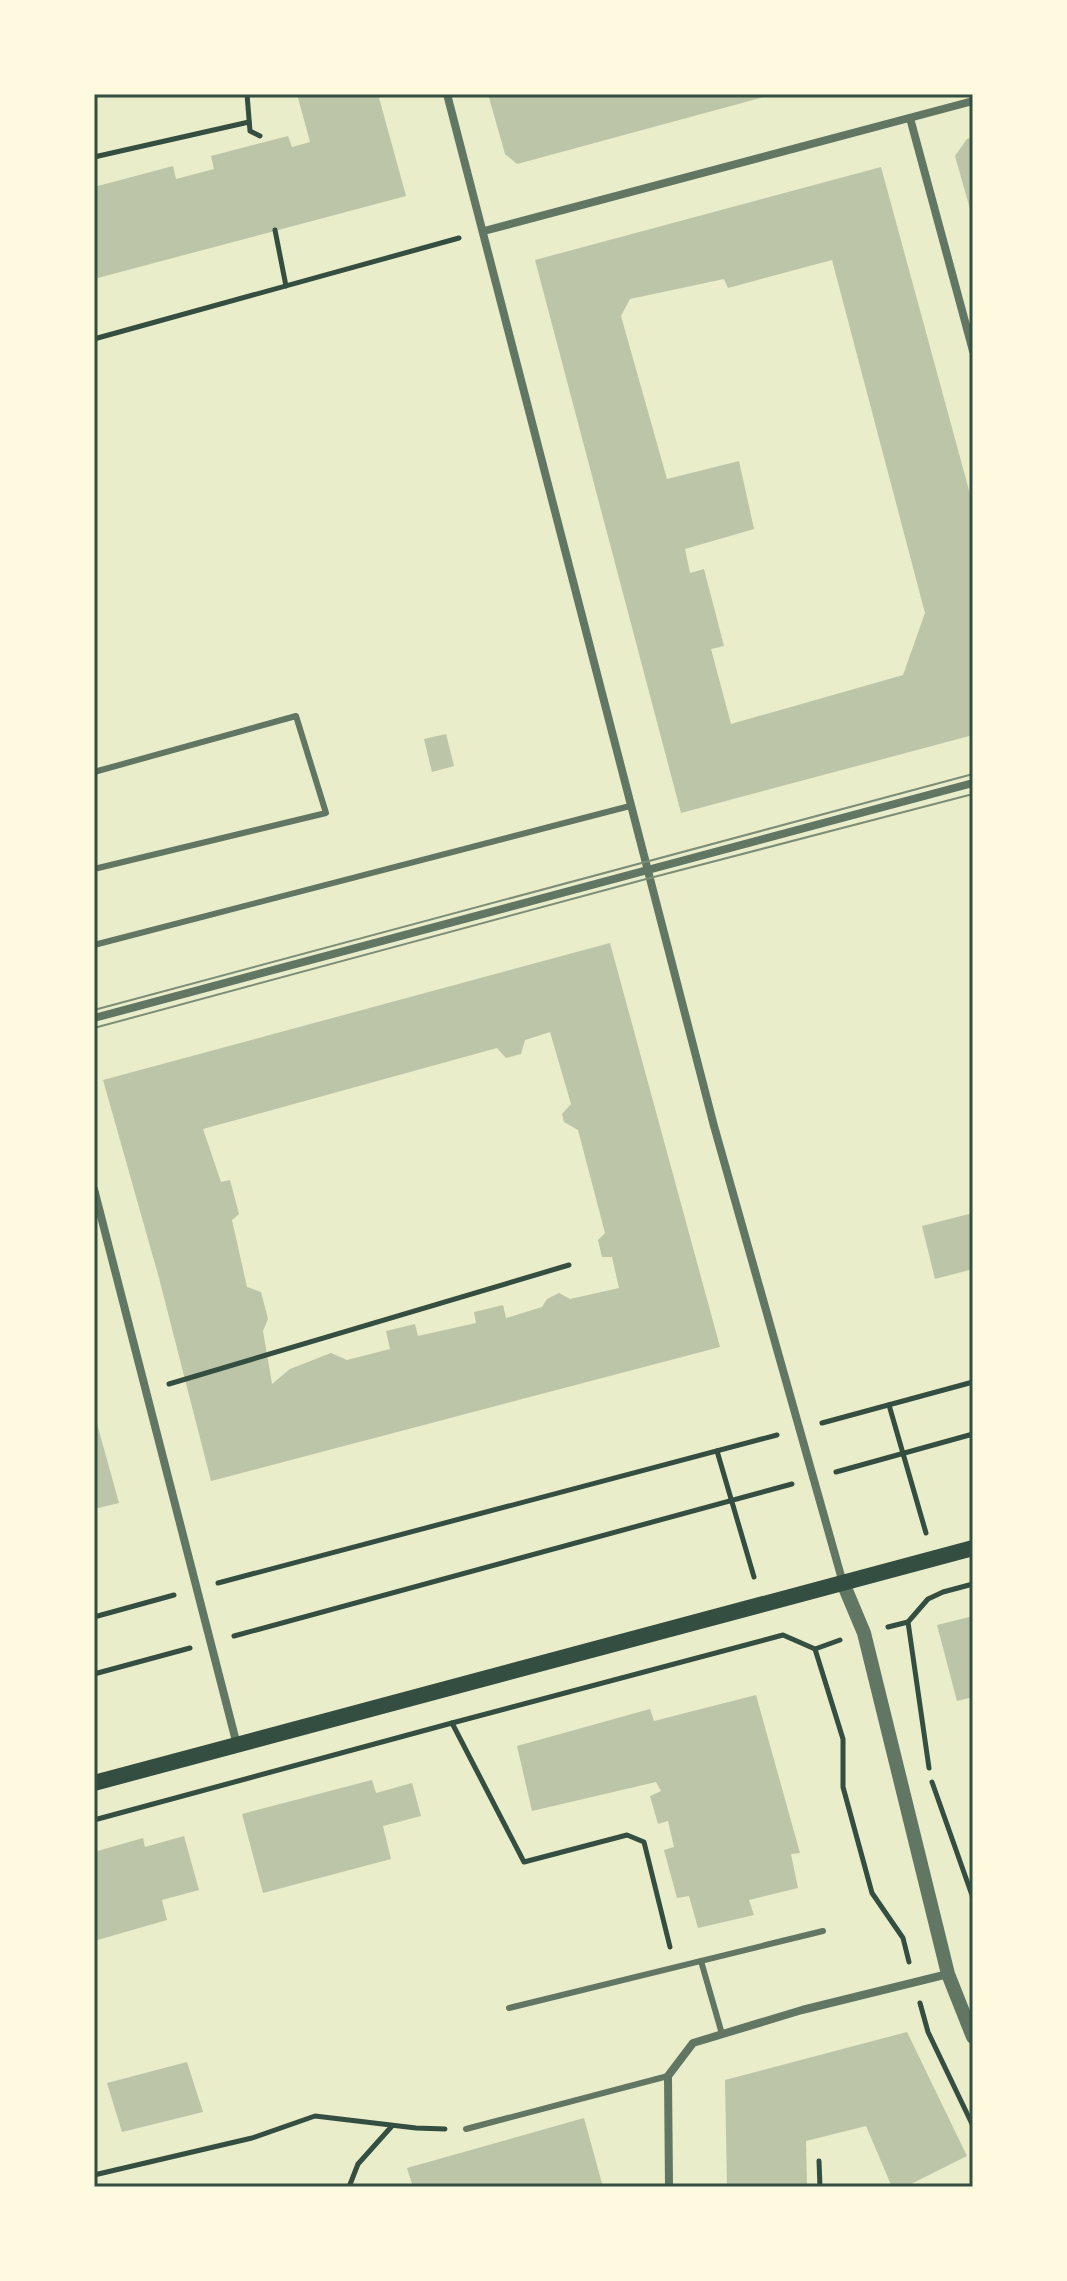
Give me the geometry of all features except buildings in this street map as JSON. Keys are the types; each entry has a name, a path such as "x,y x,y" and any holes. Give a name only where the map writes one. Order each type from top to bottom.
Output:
{"main road":[{"path":"94,1783 973,1548"}],"street":[{"path":"447,94 714,1126 843,1583 864,1633 948,1974 973,2037"},
{"path":"484,231 973,101"},
{"path":"910,118 973,351"},
{"path":"94,1018 973,783"},
{"path":"94,1189 237,1745"},
{"path":"669,2187 668,2076 693,2043 802,2010 948,1974"}],"lane":[{"path":"94,772 296,716 326,813 94,869"},
{"path":"94,945 630,806"},
{"path":"509,2008 823,1931"},
{"path":"701,1961 722,2034"},
{"path":"466,2129 668,2076"}],"path":[{"path":"247,94 250,131 260,136"},
{"path":"94,157 249,122"},
{"path":"275,230 286,286"},
{"path":"94,339 484,231"},
{"path":"145,1391 569,1265"},
{"path":"94,1617 973,1382"},
{"path":"889,1404 943,1592"},
{"path":"94,1674 973,1434"},
{"path":"717,1451 771,1638"},
{"path":"973,1584 943,1592 917,1609 908,1622 930,1776 973,1898"},
{"path":"94,1820 783,1635 815,1649 843,1739 843,1787 872,1893 903,1938 928,2032 973,2126"},
{"path":"452,1723 524,1862 627,1835 644,1842 675,1967"},
{"path":"94,2175 252,2138 315,2116 393,2126 466,2129"},
{"path":"349,2187 358,2164 393,2126"},
{"path":"819,2161 820,2187"}],"tram line":[{"path":"94,1010 973,774"},
{"path":"94,1028 973,794"}]}
